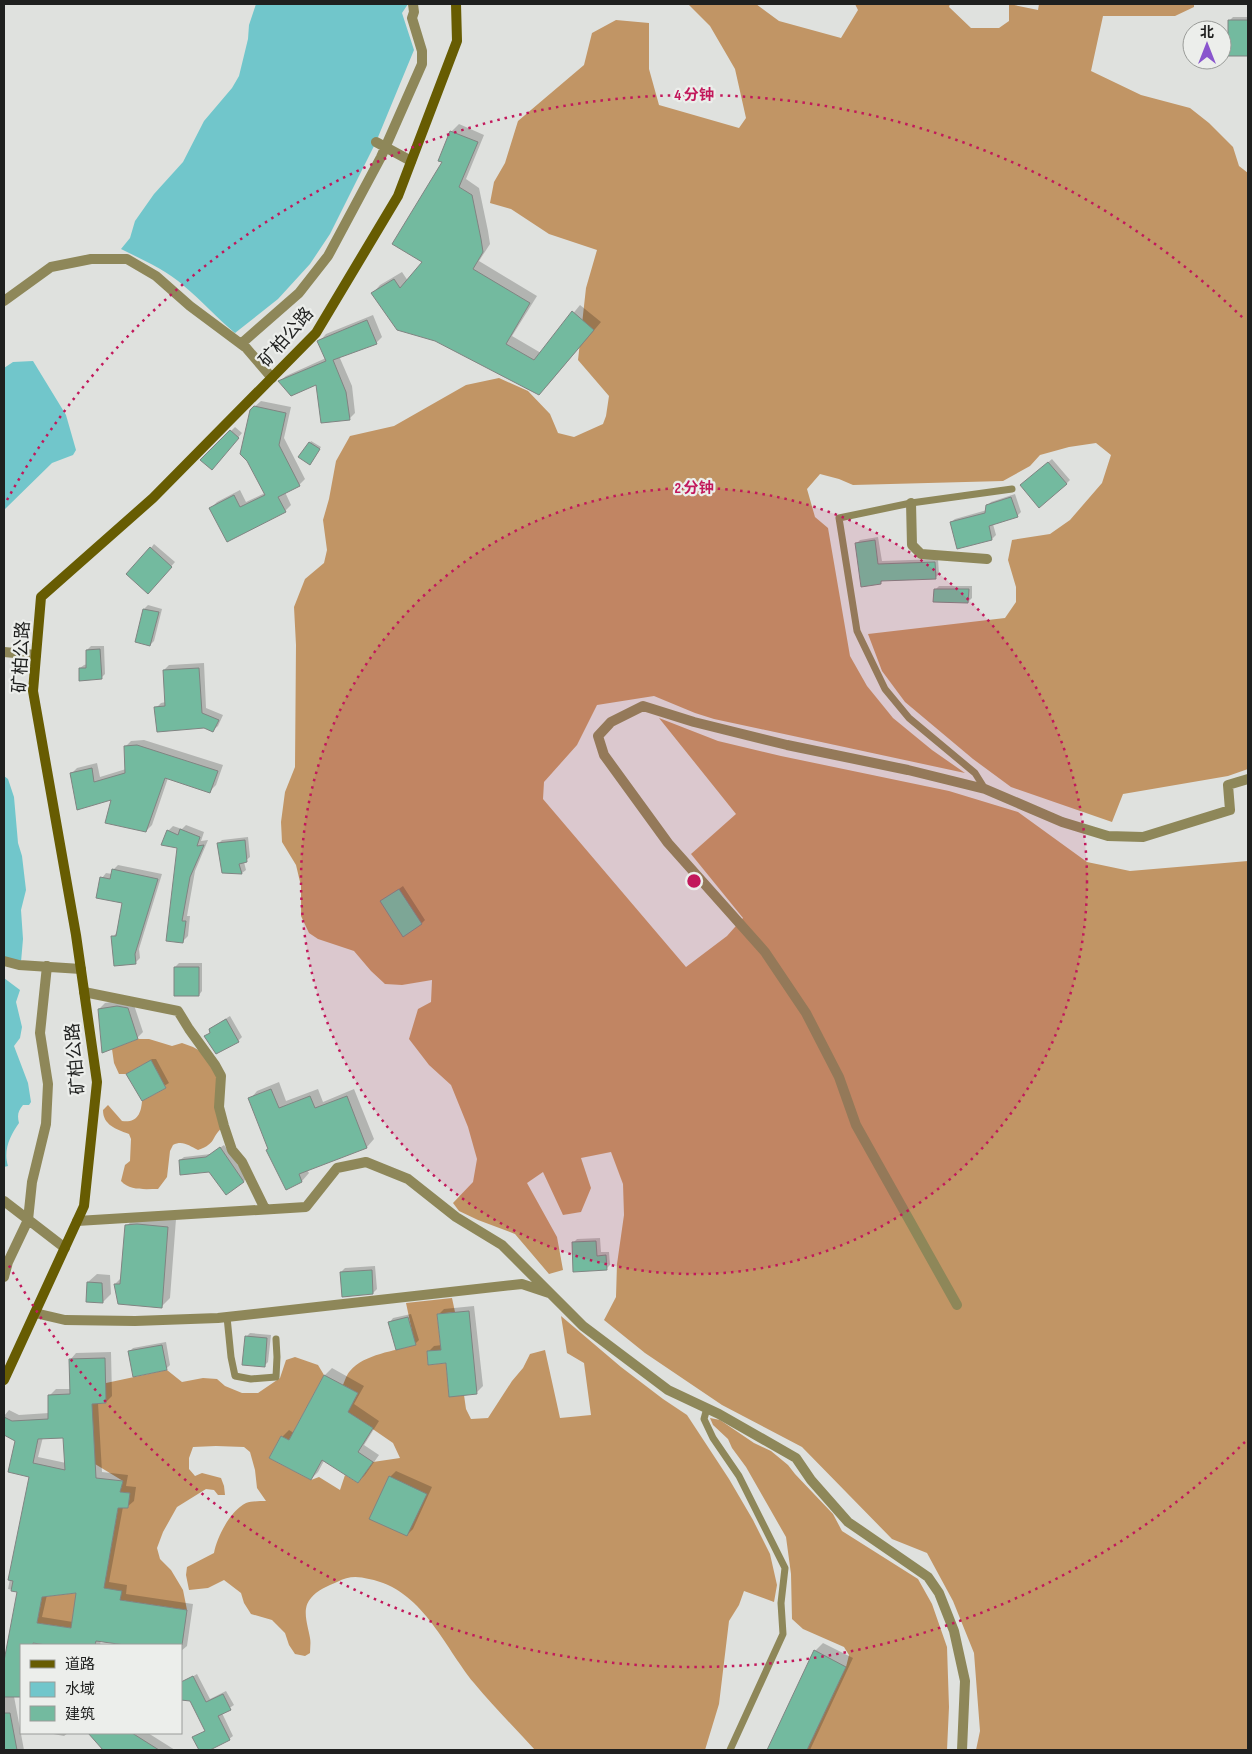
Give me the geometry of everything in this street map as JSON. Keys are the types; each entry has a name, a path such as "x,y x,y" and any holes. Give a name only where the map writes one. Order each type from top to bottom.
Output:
{"street":[{"path":"242,343 299,294 328,256 381,144 422,64 422,51 412,18 414,12 413,4"},
{"name":"矿柏公路","path":"4,1377 84,1206 97,1082 81,969 33,691 40,597 153,498 316,333 398,196 456,41 456,4"},
{"path":"381,144 411,161"},
{"path":"4,301 51,267 92,260 127,259 156,276 216,327 242,343 272,378"},
{"path":"911,503 912,545 921,554 987,559"},
{"path":"4,652 36,655"},
{"path":"958,1305 856,1125 838,1077 806,1013 765,952 668,843 604,755 598,736 611,722 643,706 694,722 778,743 908,770 985,789 1062,822 1108,836 1143,837 1230,810 1228,785 1248,779"},
{"path":"4,961 81,969"},
{"path":"4,1277 8,1262 28,1220 32,1182 46,1124 48,1084 40,1033 46,966"},
{"path":"84,992 178,1011 221,1076 219,1106 224,1126 232,1150 242,1162 265,1209"},
{"path":"77,1221 306,1207 337,1168 366,1162 408,1180 456,1217 502,1245 583,1326 668,1390 707,1408 796,1458 811,1480 848,1522 928,1577 939,1593 954,1631 965,1681 962,1750"},
{"path":"4,1201 65,1248"},
{"path":"35,1313 65,1320 135,1321 226,1318 522,1284 550,1293"}],"lane":[{"path":"985,789 975,773 909,718 885,689 857,631 838,518 911,503 1012,489"},
{"path":"226,1318 235,1376 251,1379 276,1377 276,1340"},
{"path":"707,1408 704,1419 713,1438 739,1476 785,1568 781,1603 783,1634 730,1750"}],"shaded area":[{"path":"688,4 756,4 779,21 841,38 858,10 855,4 950,4 949,7 971,28 999,28 1009,21 1009,4 1038,10 1039,4 1194,4 1194,7 1175,16 1103,16 1091,71 1141,95 1190,108 1209,123 1233,147 1239,166 1248,173 1248,769 1228,776 1123,794 1112,822 1011,787 973,759 905,702 882,671 868,634 1005,618 1016,602 1016,587 1008,560 1012,540 1050,534 1070,520 1102,483 1111,455 1096,443 1069,447 1040,455 1030,466 1003,481 853,485 820,474 807,489 815,517 828,528 850,656 867,686 893,718 932,750 965,773 714,719 654,696 597,705 577,745 544,782 543,799 686,967 727,936 743,918 691,854 736,814 659,718 718,741 949,791 1018,812 1087,862 1130,871 1248,861 1248,1750 976,1750 980,1731 974,1653 953,1601 927,1553 892,1539 802,1447 722,1405 645,1353 604,1320 616,1297 617,1264 624,1215 623,1184 611,1152 581,1158 591,1188 581,1212 563,1215 543,1172 527,1183 557,1237 563,1270 549,1274 515,1234 459,1211 453,1203 473,1182 477,1159 468,1127 451,1085 429,1065 409,1039 418,1009 431,1002 432,980 402,985 385,984 354,951 318,939 309,933 301,916 301,886 296,865 282,842 281,822 285,792 295,767 296,645 294,607 305,579 324,563 327,550 323,520 336,461 350,436 394,426 466,385 499,378 528,391 550,414 558,433 574,437 603,424 609,396 578,360 586,288 597,250 549,234 511,209 490,203 494,182 505,163 518,121 584,65 592,33 616,20 649,23 649,69 659,105 739,128 746,118 735,69 710,26"},
{"path":"138,1039 149,1039 172,1046 182,1043 209,1056 215,1065 224,1126 209,1145 198,1150 183,1143 173,1145 170,1151 167,1177 158,1189 133,1188 121,1181 125,1165 130,1161 131,1139 129,1134 108,1123 103,1110 108,1105 122,1121 131,1121 139,1114 142,1101 166,1088 151,1060 126,1074 119,1074 114,1063 112,1049"},
{"path":"452,1298 455,1312 437,1314 441,1350 427,1352 428,1365 446,1363 449,1396 464,1395 466,1409 471,1419 488,1418 512,1381 523,1368 530,1354 545,1350 560,1418 591,1415 584,1363 567,1353 561,1316 621,1367 687,1415 753,1520 770,1554 777,1585 774,1602 744,1591 739,1605 729,1621 719,1704 705,1750 535,1750 474,1683 430,1620 417,1606 403,1594 387,1585 369,1579 357,1577 345,1579 323,1588 311,1598 306,1607 310,1653 305,1656 295,1654 289,1645 285,1633 272,1620 251,1614 244,1603 241,1593 224,1580 208,1588 189,1590 186,1575 187,1567 214,1553 225,1525 240,1507 248,1502 266,1501 257,1488 250,1452 244,1447 193,1447 189,1458 189,1469 195,1476 202,1473 221,1478 225,1495 218,1495 214,1490 206,1489 177,1507 163,1532 157,1548 160,1559 171,1570 183,1590 187,1610 120,1600 121,1591 74,1611 71,1628 37,1623 42,1597 93,1591 106,1576 118,1508 128,1508 130,1493 120,1492 123,1481 95,1464 93,1425 86,1404 106,1403 106,1383 167,1370 182,1382 203,1378 217,1379 225,1386 242,1393 258,1393 280,1378 286,1360 295,1357 318,1365 324,1375 289,1440 281,1436 269,1458 311,1480 319,1477 340,1490 345,1475 358,1483 373,1462 400,1458 393,1443 348,1412 358,1393 343,1385 348,1374 356,1365 371,1357 415,1345 406,1303"},
{"path":"710,1418 720,1420 754,1443 771,1451 788,1465 833,1514 842,1531 918,1579 932,1604 947,1647 949,1707 947,1750 807,1750 846,1667 849,1655 844,1647 803,1629 792,1619 791,1574 786,1537 746,1467 732,1448 728,1439 713,1425"}],"water":[{"path":"256,4 408,4 402,13 414,50 376,142 330,234 310,264 278,299 235,333 177,280 121,249 130,238 135,221 154,194 183,162 204,121 232,88 239,76 248,39 249,25"},
{"path":"33,361 66,415 76,450 73,455 52,463 4,510 4,368 13,362"},
{"path":"4,776 8,779 14,797 18,843 22,856 26,890 21,910 23,939 21,962 4,958"},
{"path":"4,978 20,990 16,1002 22,1027 20,1038 14,1046 28,1083 31,1102 29,1105 23,1105 19,1111 19,1123 10,1138 6,1154 8,1166 4,1167"}],"building":[{"path":"1232,20 1248,20 1248,56 1232,56"},
{"path":"450,131 478,142 459,187 472,195 481,239 483,252 473,269 530,303 506,344 534,360 572,311 594,330 539,395 435,341 397,330 371,293 394,279 400,288 422,262 392,244 442,162 438,161"},
{"path":"367,320 377,344 333,360 346,392 350,420 321,423 316,385 291,396 278,381 326,361 317,341"},
{"path":"254,406 286,413 279,445 300,486 278,497 286,512 227,542 209,508 234,495 240,507 265,495 247,461 240,454 250,410"},
{"path":"230,430 239,438 212,470 200,460"},
{"path":"309,442 320,449 310,465 298,457"},
{"path":"1048,462 1067,484 1039,508 1020,485"},
{"path":"1011,497 1018,517 989,526 992,540 957,549 950,522 985,513 986,505"},
{"path":"875,540 878,564 935,562 936,579 881,581 881,584 861,587 855,543"},
{"path":"150,547 172,567 148,594 126,574"},
{"path":"934,589 969,589 968,603 933,602"},
{"path":"143,609 159,612 150,646 135,642"},
{"path":"100,649 102,679 79,681 79,668 86,668 86,650"},
{"path":"199,668 202,713 219,720 213,732 204,728 157,732 154,707 165,706 163,670"},
{"path":"137,745 218,771 210,793 165,778 146,832 105,823 111,800 77,810 70,773 92,768 94,782 125,773 124,746"},
{"path":"180,829 200,837 197,846 204,845 190,877 182,921 186,921 183,943 166,941 177,848 161,845 167,830 178,835"},
{"path":"245,840 247,862 239,864 242,874 222,873 217,843"},
{"path":"112,869 158,879 135,954 136,964 114,966 111,936 116,936 122,903 96,898 100,877 110,879"},
{"path":"399,889 422,924 403,937 380,901"},
{"path":"174,967 199,967 199,996 174,996"},
{"path":"117,1006 128,1008 138,1039 102,1053 98,1009"},
{"path":"226,1019 239,1042 216,1054 204,1036 210,1033 209,1029"},
{"path":"151,1060 166,1088 142,1101 126,1074"},
{"path":"271,1089 279,1108 310,1096 315,1108 347,1096 367,1148 299,1174 302,1182 286,1190 266,1150 268,1149 248,1098"},
{"path":"220,1147 244,1182 226,1195 209,1172 180,1175 179,1160 206,1157"},
{"path":"137,1224 168,1227 162,1308 118,1304 114,1284 120,1284 125,1225"},
{"path":"596,1241 597,1256 606,1255 607,1270 573,1272 572,1242"},
{"path":"372,1270 373,1294 342,1297 340,1272"},
{"path":"87,1282 102,1283 103,1303 86,1302"},
{"path":"469,1311 477,1394 449,1397 446,1363 428,1365 427,1351 441,1350 437,1314"},
{"path":"408,1317 416,1345 396,1350 388,1322"},
{"path":"245,1336 267,1338 265,1367 242,1365"},
{"path":"162,1345 167,1370 133,1377 128,1351"},
{"path":"105,1358 106,1403 92,1404 96,1478 123,1481 120,1492 130,1493 128,1508 118,1508 104,1588 122,1591 120,1600 187,1610 182,1645 118,1644 96,1641 95,1644 20,1644 20,1697 4,1697 4,1661 17,1592 11,1591 13,1581 8,1580 29,1477 8,1472 15,1441 4,1435 4,1417 12,1421 48,1419 48,1395 70,1394 69,1359","holes":["63,1438 65,1470 33,1463 38,1439","76,1593 71,1628 37,1623 42,1597"]},
{"path":"324,1375 358,1393 348,1412 373,1428 358,1452 373,1462 358,1483 322,1460 311,1480 269,1458 281,1436 289,1440"},
{"path":"389,1476 427,1494 407,1536 369,1519"},
{"path":"814,1650 846,1667 807,1750 767,1750"},
{"path":"193,1676 206,1702 223,1694 231,1710 218,1716 230,1740 210,1750 199,1750 192,1737 205,1731 190,1701 182,1700 182,1682"},
{"path":"4,1713 10,1713 17,1750 4,1750"},
{"path":"89,1734 134,1734 159,1750 103,1750"}]}
